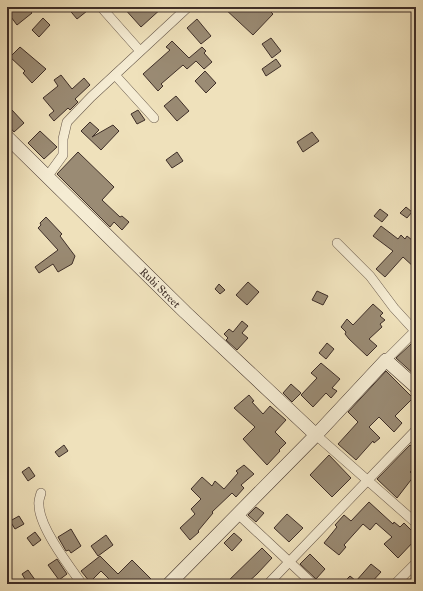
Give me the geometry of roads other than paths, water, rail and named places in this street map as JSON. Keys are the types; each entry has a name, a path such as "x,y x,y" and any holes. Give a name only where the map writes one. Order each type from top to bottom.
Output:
{"street":[{"path":"101,7 140,51"},
{"path":"47,177 63,155 63,139 67,122 115,74 188,7"},
{"path":"115,74 154,118"},
{"name":"Rubi Street","path":"7,137 185,312 316,435"},
{"path":"169,584 316,435 415,330 394,308 370,276 337,243"},
{"path":"386,360 416,387"},
{"path":"268,584 416,430"},
{"path":"316,435 416,523"},
{"path":"41,493 38,504 43,522 64,559 82,584"},
{"path":"238,514 313,584"},
{"path":"395,584 416,563"}]}
